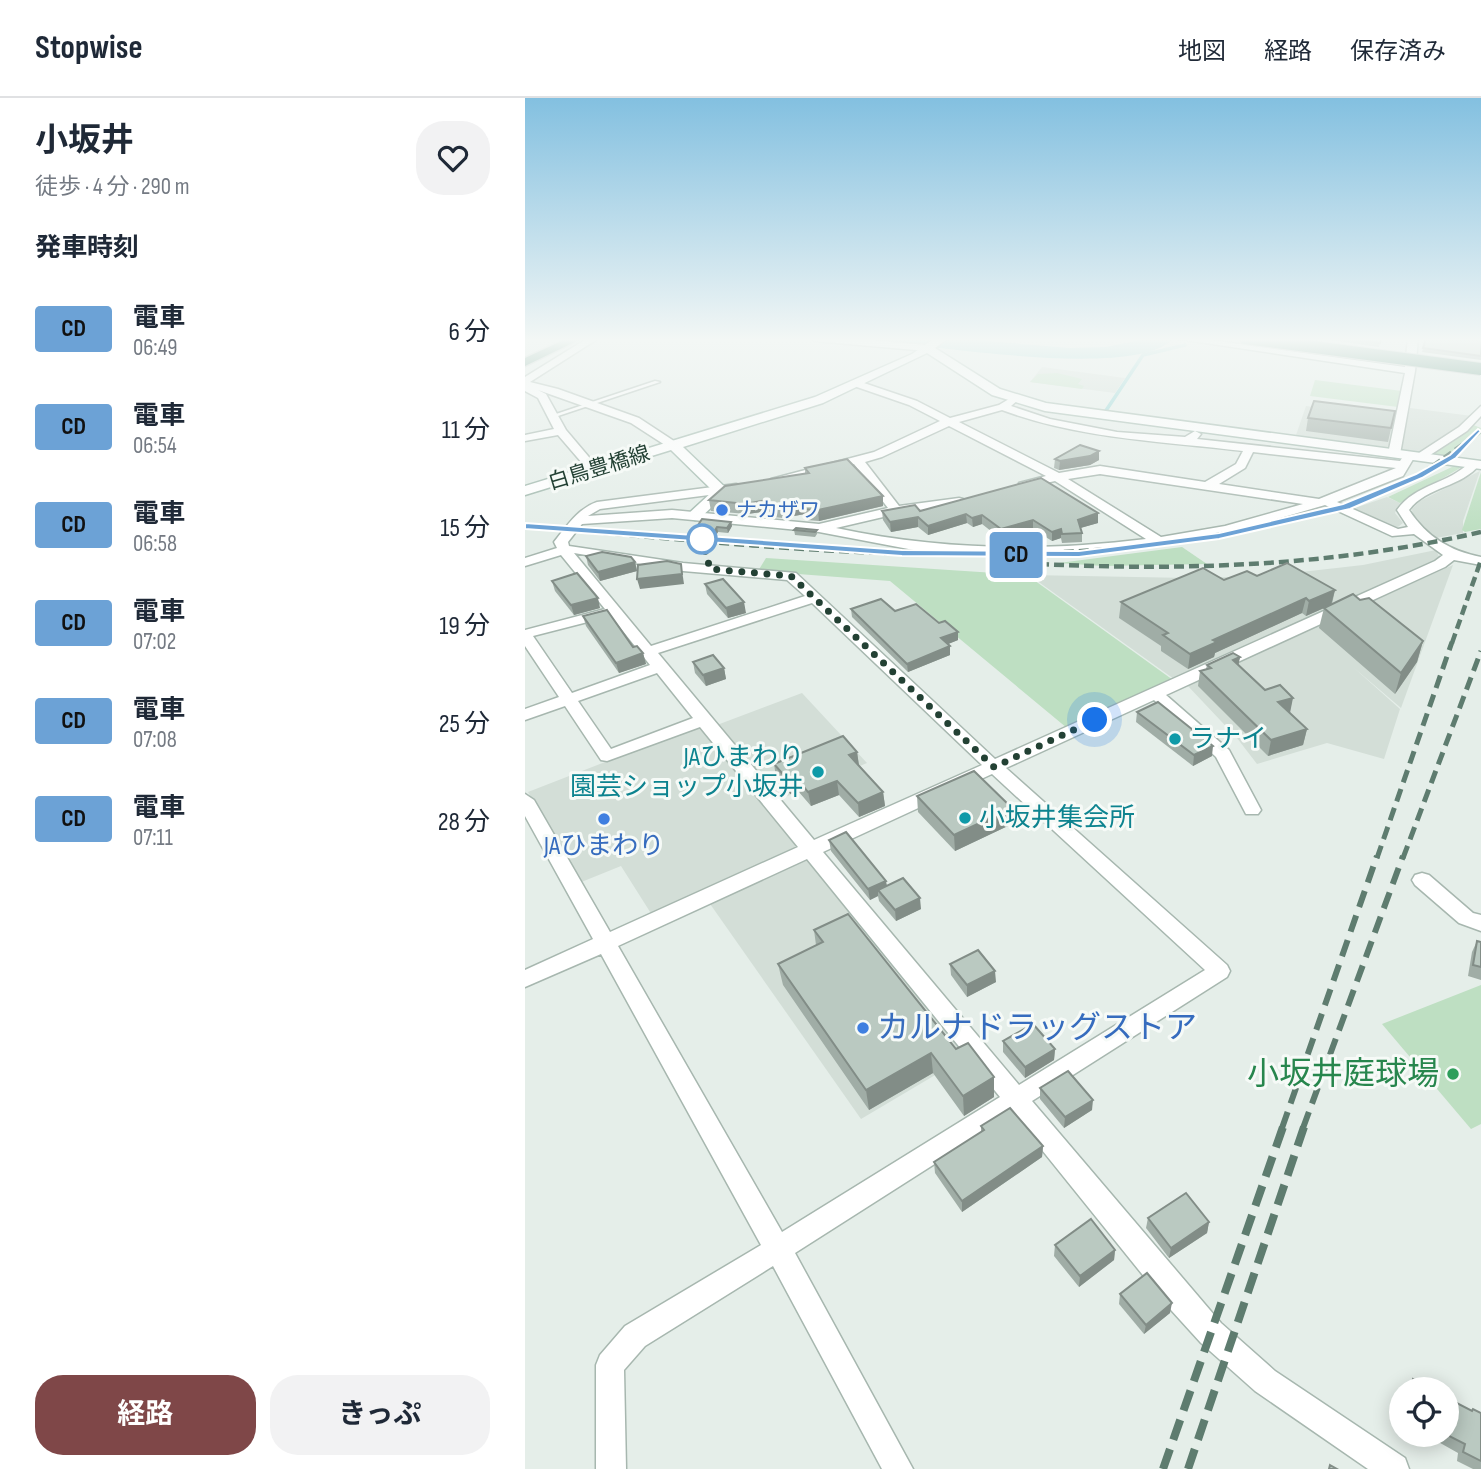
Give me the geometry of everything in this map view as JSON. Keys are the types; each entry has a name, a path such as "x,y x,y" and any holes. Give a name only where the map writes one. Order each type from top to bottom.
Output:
{"main road":[{"name":"白鳥豊橋線","path":"525,491 809,402"},
{"path":"1008,403 1406,458 1477,465"},
{"path":"673,445 722,491 695,515"}],"street":[{"path":"545,402 561,431 593,469"},
{"path":"585,402 646,426 656,437 673,445"},
{"path":"910,402 1058,477 1158,541"},
{"path":"577,521 695,515 819,528 918,547 962,550 1078,549 1158,541 1244,524 1325,503 1399,473 1406,458 1409,402"},
{"path":"767,481 858,461 948,422 1008,403 1059,425 1137,437 1250,447 1356,461 1406,458 1463,429 1481,408"},
{"path":"1188,441 1199,429"},
{"path":"525,438 561,431"},
{"path":"1209,485 1241,466 1250,447"},
{"path":"858,461 896,510"},
{"path":"1356,461 1383,481"},
{"path":"1477,465 1405,506 1407,520 1416,530 1451,555 1481,561"},
{"path":"1006,490 1100,470 1325,503 1397,533 1416,530"},
{"path":"754,484 722,491 597,506 577,521 561,542 564,550 807,849 1211,1333 1265,1381 1394,1469"},
{"path":"819,528 896,510 937,507 967,500"},
{"path":"525,562 564,550 577,549 683,567 791,576 994,767 1220,971 635,1336 610,1365 611,1469"},
{"path":"525,979 1440,564 1451,555"},
{"path":"525,715 568,700 653,660 814,598"},
{"path":"614,612 525,634 607,756 703,720"},
{"path":"1155,693 1223,754 1252,810"},
{"path":"525,800 603,943 778,1249 898,1469"},
{"path":"1422,880 1466,918 1481,923"}],"lane":[{"path":"553,416 603,402"}],"shaded area":[{"path":"1306,406 1396,418 1390,448 1380,450 1295,438"},
{"path":"1410,408 1472,416 1423,454 1409,454 1401,449"},
{"path":"1480,471 1463,521 1463,533 1436,538 1413,517 1412,509 1420,501"},
{"path":"1387,497 1400,503 1395,513 1403,523 1394,530 1349,510"},
{"path":"1436,550 1440,559 1174,679 1029,575 1189,578 1266,576 1363,565"},
{"path":"1453,565 1401,708 1353,667 1400,709 1384,759 1327,743 1257,764 1237,738 1187,685"},
{"path":"802,693 867,763 778,800 717,725"},
{"path":"695,727 702,728 796,845 794,851 652,915 621,866 579,883 528,792"},
{"path":"804,856 969,1055 861,1119 708,901"}],"green space":[{"path":"1358,402 1399,402 1398,407"},
{"path":"1471,424 1481,428 1481,434 1449,458 1430,456"},
{"path":"1454,466 1462,467 1400,503 1388,497"},
{"path":"1481,472 1481,529 1465,532 1462,530"},
{"path":"1182,547 1207,564 1103,566 1059,563"},
{"path":"766,558 1027,575 1173,680 1067,728 890,581 758,571"},
{"name":"小坂井庭球場","path":"1481,985 1481,1124 1471,1129 1382,1024"}],"building":[{"path":"1314,402 1395,411 1391,428 1308,418"},
{"path":"1080,445 1099,451 1090,456 1060,461 1055,459"},
{"path":"847,459 883,496 818,510 804,509 810,502 782,507 771,506 767,500 745,504 709,500 725,486 809,473 805,468"},
{"path":"1041,478 1098,513 1078,520 1082,533 1062,534 1061,529 1052,532 1033,520 1001,529 982,515 972,518 966,514 928,526 918,517 890,522 882,511 915,505 920,511"},
{"path":"702,519 731,522 727,528 717,527 714,532 694,531"},
{"path":"796,528 817,530 794,530"},
{"path":"602,552 631,557 635,562 598,572 586,556"},
{"path":"667,561 681,564 682,574 637,579 638,565"},
{"path":"1287,563 1335,590 1309,601 1306,598 1213,640 1217,642 1190,654 1163,635 1168,633 1121,602 1203,568 1224,580 1247,571 1257,576"},
{"path":"577,573 598,598 571,605 552,581"},
{"path":"723,579 744,602 726,608 705,584"},
{"path":"1353,594 1360,600 1369,598 1423,641 1401,673 1324,608"},
{"path":"881,599 895,611 916,604 939,623 945,621 958,632 941,638 950,646 907,664 851,609"},
{"path":"607,610 633,647 637,646 643,653 616,663 583,616"},
{"path":"1233,653 1240,657 1233,660 1265,690 1280,685 1293,698 1278,702 1307,729 1271,740 1200,671 1211,668 1207,665"},
{"path":"713,655 724,668 703,675 693,662"},
{"path":"1158,702 1213,746 1194,755 1137,712"},
{"path":"843,736 857,752 849,755 883,792 858,803 837,781 808,792 796,777 788,780 774,764"},
{"path":"974,771 1012,808 954,835 917,796"},
{"path":"846,832 886,881 868,889 829,840"},
{"path":"903,878 920,898 895,910 878,890"},
{"path":"848,914 956,1049 968,1043 994,1077 963,1096 931,1053 866,1090 778,964 823,942 814,930"},
{"path":"1477,941 1481,942 1481,967 1473,965"},
{"path":"978,950 995,971 967,985 950,964"},
{"path":"1033,1024 1055,1049 1025,1067 1003,1041"},
{"path":"1068,1071 1093,1100 1065,1117 1040,1088"},
{"path":"1010,1108 1043,1146 962,1201 934,1162 984,1130 981,1126"},
{"path":"1186,1193 1209,1222 1171,1248 1148,1218"},
{"path":"1091,1219 1115,1250 1080,1276 1055,1245"},
{"path":"1147,1273 1172,1303 1146,1325 1120,1294"},
{"path":"1459,1404 1481,1413 1481,1461 1463,1452 1465,1444 1459,1441"}],"waterway":[{"path":"1105,412 1112,402"}],"railway":[{"path":"1422,473 1481,431"},
{"path":"525,526 799,549 982,555 1073,552 1164,543 1254,528 1364,500 1425,472"},
{"path":"1039,564 1151,567 1261,563 1371,552 1481,532"},
{"path":"1452,643 1481,560"},
{"path":"1377,858 1452,642"},
{"path":"1403,858 1481,651"},
{"path":"1282,1128 1377,856"},
{"path":"1303,1128 1403,856"},
{"path":"1163,1469 1283,1127"},
{"path":"1188,1469 1304,1127"}],"train":[{"name":"CD","path":"525,526 902,553 1079,554 1219,536 1281,524 1346,507 1393,489 1453,457 1481,431"}],"place":[{"name":"ナカザワ","path":"722,510"},
{"name":"ラナイ","path":"1175,739"},
{"name":"JAひまわり 園芸ショップ小坂井","path":"818,772"},
{"name":"小坂井集会所","path":"965,818"},
{"name":"JAひまわり","path":"604,819"},
{"name":"カルナドラッグストア","path":"863,1028"},
{"name":"小坂井庭球場","path":"1453,1074"}],"route":[{"path":"702,539 710,569 791,576 994,767 1095,720"}]}
